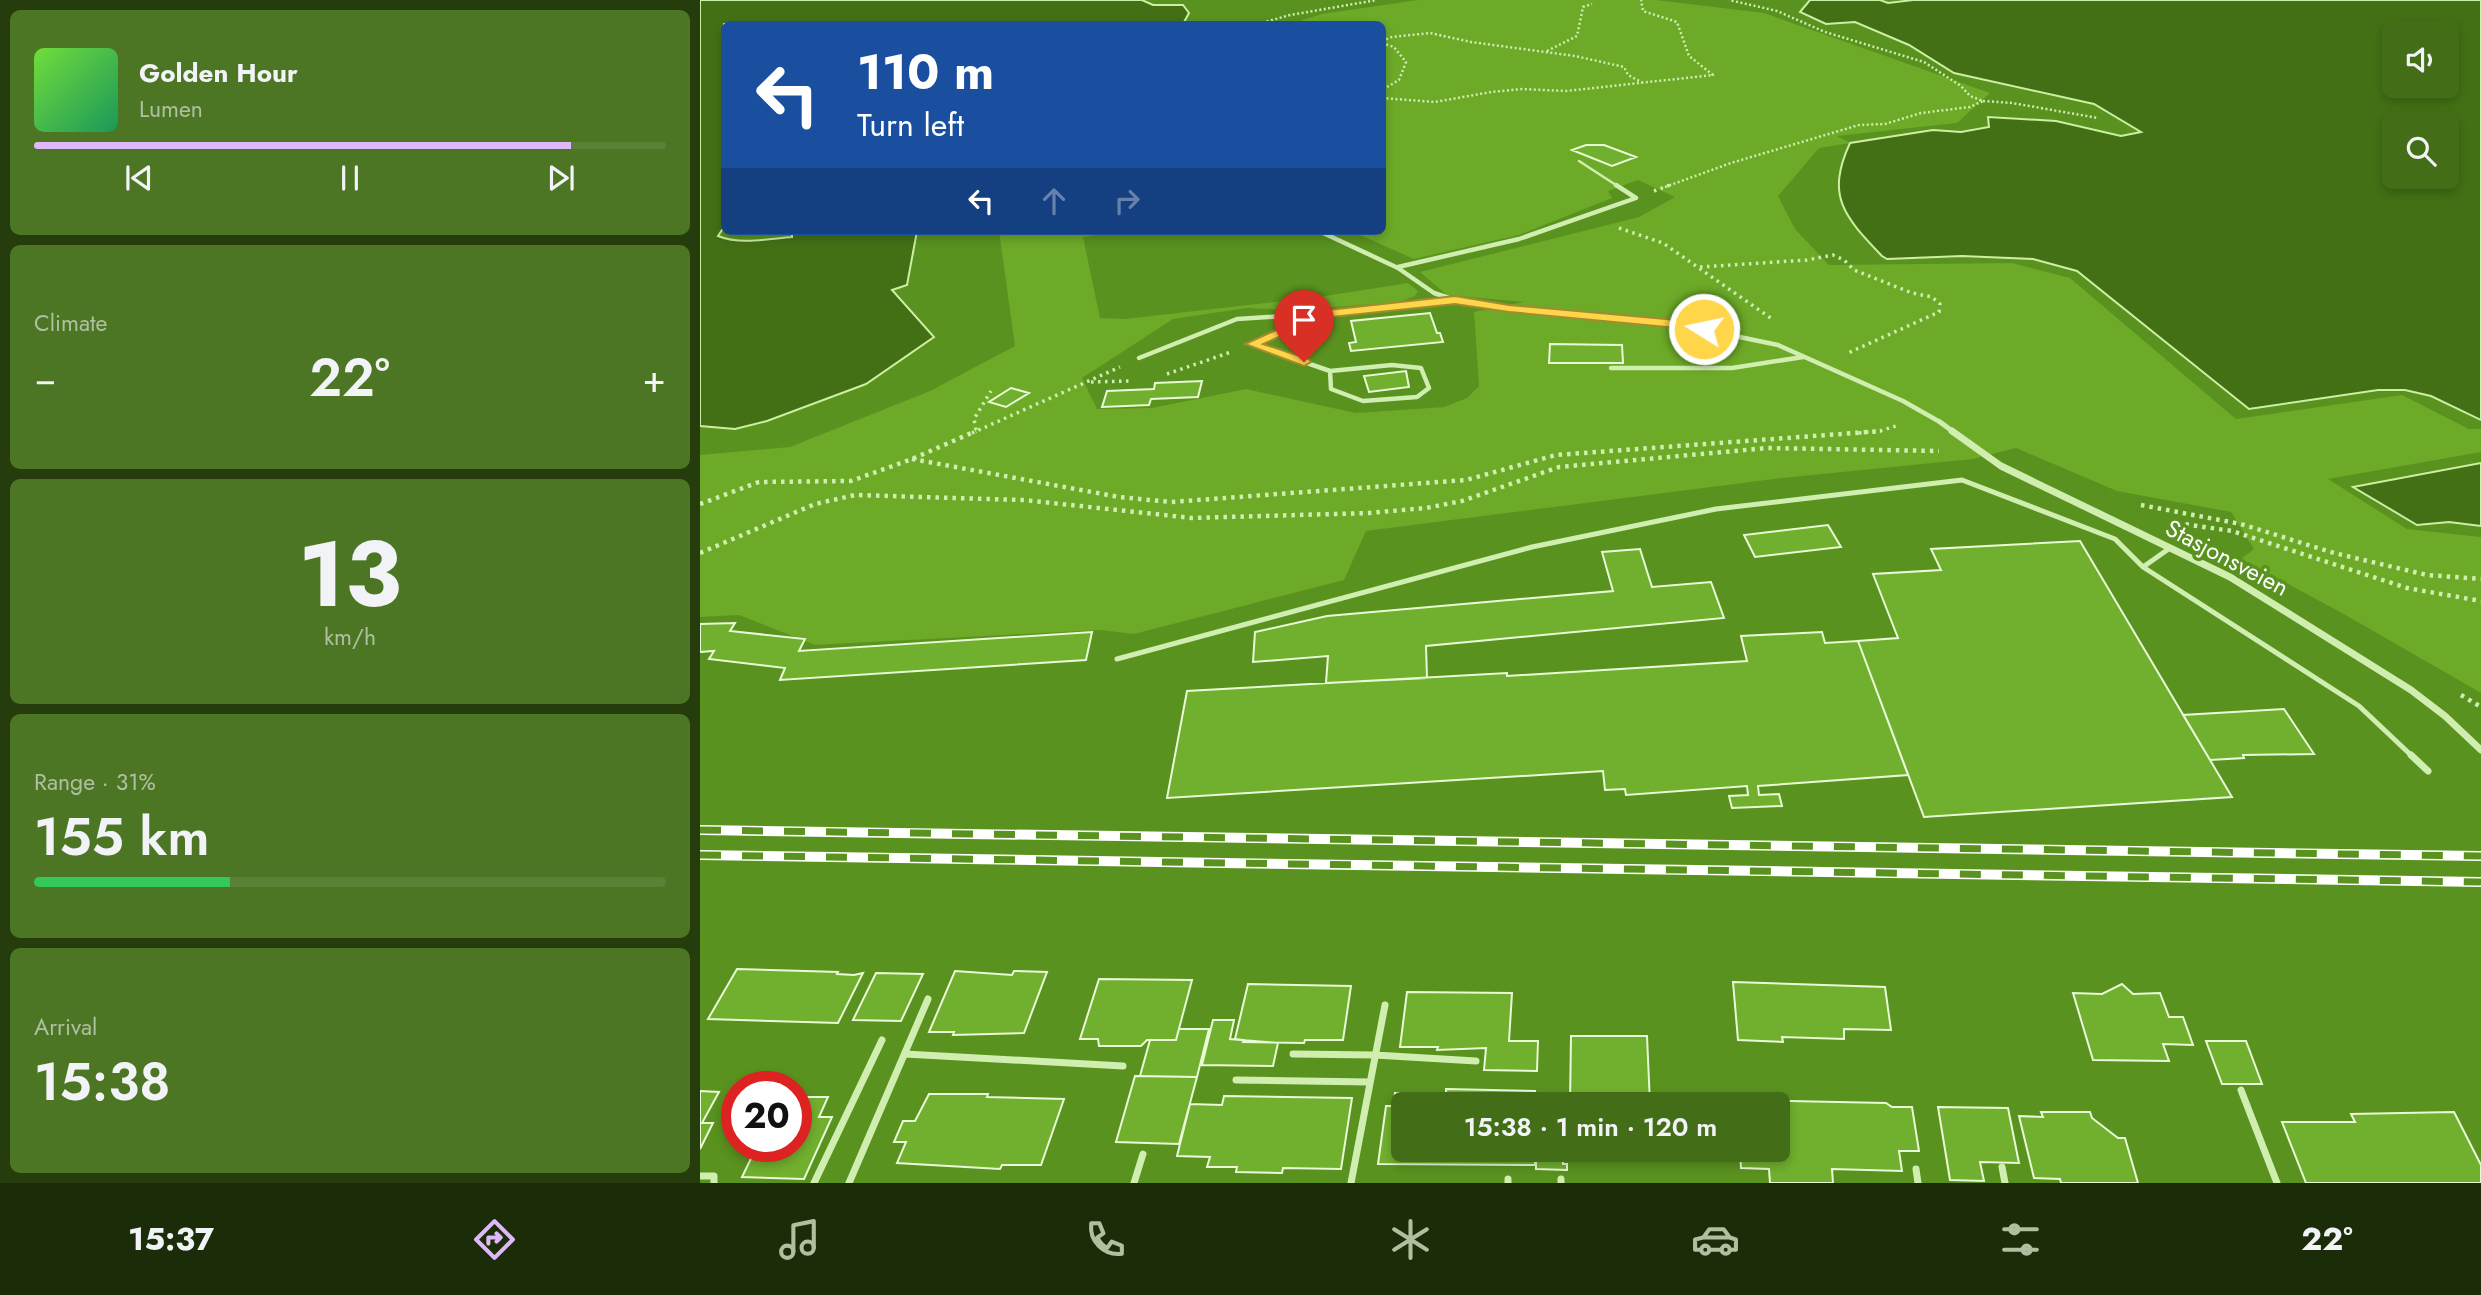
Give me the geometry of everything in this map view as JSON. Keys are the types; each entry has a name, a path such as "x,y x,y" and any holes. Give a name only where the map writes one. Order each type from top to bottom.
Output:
{"street":[{"name":"Stasjonsveien","path":"1940,422 2001,466 2230,577 2411,690 2445,716 2481,750"}],"lane":[{"path":"1580,161 1636,198"},
{"path":"1398,268 1433,262 1588,217 1636,198"},
{"path":"1328,235 1398,268 1434,293 1455,300 1509,309 1677,324 1778,345 1903,401 1940,422"},
{"path":"1139,358 1237,319 1319,314 1455,300"},
{"path":"1319,314 1252,344 1330,371 1392,365 1421,368 1429,388 1417,397 1363,401 1331,389 1330,371"},
{"path":"1611,368 1703,370 1776,363 1803,356"},
{"path":"1117,659 1559,541 1716,509 1962,480 2115,539 2143,567 2359,706 2427,771"},
{"path":"2143,567 2170,548"},
{"path":"849,1183 928,999"},
{"path":"1351,1183 1385,1005"},
{"path":"814,1183 881,1040"},
{"path":"905,1054 1123,1066"},
{"path":"1293,1054 1476,1060"},
{"path":"1236,1080 1370,1082"},
{"path":"2241,1090 2277,1183"},
{"path":"1134,1183 1143,1154"},
{"path":"2002,1167 2005,1183"},
{"path":"1916,1169 1918,1183"},
{"path":"700,1177 714,1176 714,1183"}],"path":[{"path":"1269,21 1377,0"},
{"path":"1386,98 1435,102 1491,92 1522,89 1566,91 1713,75 1689,56 1678,22 1643,11 1642,0"},
{"path":"1729,0 1777,12 1825,32 1924,62 1961,86 1970,96 1983,101 2012,103 2098,118"},
{"path":"1545,52 1577,36 1583,8 1592,4 1584,1"},
{"path":"1386,40 1430,33 1545,52 1624,67 1628,75 1644,84"},
{"path":"1386,44 1394,47 1406,62 1402,79 1386,88"},
{"path":"1671,81 1680,88"},
{"path":"1636,198 1692,175 1859,125 1885,124 1921,113 1970,107 1983,101"},
{"path":"1588,217 1663,243 1776,322"},
{"path":"1700,267 1807,260 1833,255 1844,260 1854,270 1912,293 1932,297 1940,304 1939,312 1841,356 1850,361"},
{"path":"700,504 759,482 851,481 912,459 1139,358"},
{"path":"976,430 974,419 991,391"},
{"path":"912,459 1119,498 1171,502 1466,480 1556,455 1880,431 1928,415"},
{"path":"700,553 816,504 855,495 1024,500 1192,518 1269,517 1369,513 1437,506 1473,497 1559,467 1767,448 1922,449 1945,452"},
{"path":"2140,505 2241,524 2334,553 2427,575 2481,579"},
{"path":"2171,522 2232,531 2407,588 2481,601"}],"shaded area":[{"path":"700,0 1142,0 1153,5 1183,5 1189,13 1185,21 721,21 721,232 718,236 754,241 792,235 916,235 907,285 892,290 934,337 866,384 767,421 735,429 700,426"},
{"path":"1418,0 1656,0 1764,13 1990,93 1957,123 1837,136 1850,143 1819,148 1778,196 1795,229 1829,265 2012,263 2070,278 2236,419 2402,395 2469,429 2481,429 2481,452 2328,479 2407,529 2481,537 2481,693 2241,559 2254,549 2231,512 2117,491 2016,448 1973,459 1782,478 1366,531 1344,580 1134,634 1100,630 815,645 739,615 700,617 700,455 790,447 930,391 1015,346 1000,235 1096,235 1083,237 1100,318 1125,319 1319,297 1408,283 1418,291 1415,296 1400,302 1295,310 1247,308 1173,319 1082,378 1097,409 1152,408 1246,389 1356,413 1444,407 1467,398 1479,386 1474,312 1524,302 1447,295 1420,272 1639,217 1675,197 1638,180 1608,191 1612,198 1519,235 1414,259 1360,235 1386,235 1386,21 1300,21 1322,14"},
{"path":"1810,0 1880,0 1888,3 1913,0 2481,0 2481,420 2431,396 2405,390 2378,390 2249,409 2077,271 2033,259 1962,256 1887,259 1882,256 1849,217 1839,192 1839,178 1850,143 1933,130 1961,132 1989,127 1988,117 2056,121 2121,136 2141,132 2094,104 1954,73 1909,45 1855,22 1826,24 1800,12"},
{"path":"2481,463 2481,526 2449,522 2417,525 2353,487"}],"building":[{"path":"1586,145 1604,145 1636,157 1612,166 1572,150"},
{"path":"1430,313 1443,342 1351,351 1349,343 1356,342 1351,321"},
{"path":"1550,344 1622,345 1623,363 1549,363"},
{"path":"1406,371 1409,387 1369,392 1364,376"},
{"path":"1202,381 1198,397 1151,399 1149,405 1102,407 1107,391 1154,389 1155,383"},
{"path":"1011,388 1029,393 1006,407 989,402"},
{"path":"1828,525 1841,547 1755,557 1744,535"},
{"path":"2080,541 2232,797 1924,817 1858,641 1898,638 1873,574 1941,570 1931,549"},
{"path":"1640,549 1652,587 1711,582 1724,618 1426,646 1427,678 1326,683 1328,656 1253,662 1255,632 1327,616 1613,591 1602,552"},
{"path":"735,623 730,631 805,639 799,651 1092,632 1086,660 780,680 785,668 709,659 714,651 700,652 700,624"},
{"path":"1822,632 1825,643 1858,641 1908,775 1758,786 1759,795 1779,794 1782,806 1732,808 1729,796 1748,795 1747,786 1626,795 1625,789 1605,790 1603,771 1167,798 1187,691 1507,673 1507,676 1747,661 1741,636"},
{"path":"2284,709 2314,754 2243,755 2244,758 2210,760 2183,715"},
{"path":"737,969 838,972 837,974 854,975 863,973 838,1023 708,1019"},
{"path":"955,971 1012,975 1014,971 1047,972 1024,1033 953,1035 954,1032 929,1032"},
{"path":"876,973 923,974 901,1021 853,1020"},
{"path":"1099,979 1192,980 1176,1040 1147,1040 1141,1046 1099,1046 1098,1039 1080,1039"},
{"path":"1733,982 1885,987 1891,1030 1844,1029 1844,1039 1782,1037 1783,1042 1738,1040"},
{"path":"1248,984 1351,986 1343,1040 1305,1040 1304,1043 1243,1042 1244,1040 1235,1039"},
{"path":"2122,984 2133,994 2160,993 2169,1017 2183,1017 2193,1045 2163,1044 2169,1061 2093,1060 2073,993 2102,994"},
{"path":"1407,992 1512,993 1509,1041 1538,1041 1537,1071 1484,1070 1486,1048 1437,1050 1438,1047 1400,1047"},
{"path":"1213,1020 1234,1020 1230,1039 1278,1043 1273,1066 1202,1065"},
{"path":"1179,1029 1209,1029 1197,1077 1140,1076 1150,1040 1176,1040"},
{"path":"1571,1036 1647,1036 1649,1092 1570,1092"},
{"path":"2206,1041 2246,1041 2262,1084 2222,1084"},
{"path":"1135,1076 1197,1077 1179,1144 1116,1142"},
{"path":"1446,1089 1535,1091 1535,1092 1446,1092"},
{"path":"700,1091 719,1092 702,1123 713,1123 700,1149"},
{"path":"929,1094 988,1094 987,1097 1064,1099 1041,1165 1002,1165 1000,1169 897,1163 906,1142 894,1142 903,1121 915,1121"},
{"path":"1224,1096 1352,1098 1341,1169 1283,1168 1282,1173 1236,1172 1237,1167 1207,1167 1210,1157 1177,1156 1190,1104 1222,1105"},
{"path":"812,1097 828,1097 819,1117 832,1117 812,1161"},
{"path":"1790,1101 1886,1103 1892,1107 1912,1107 1919,1151 1899,1151 1902,1171 1832,1169 1833,1183 1770,1183 1769,1169 1741,1168 1741,1162 1790,1162"},
{"path":"1386,1106 1391,1106 1391,1162 1535,1162 1535,1165 1378,1164"},
{"path":"1938,1107 2008,1108 2019,1163 1980,1162 1984,1181 1950,1180"},
{"path":"2041,1112 2090,1112 2092,1118 2118,1138 2125,1138 2138,1183 2061,1183 2060,1179 2034,1178 2019,1116 2043,1117"},
{"path":"2454,1112 2481,1165 2481,1183 2306,1183 2282,1122 2355,1122 2351,1114"},
{"path":"749,1162 812,1162 804,1179 742,1177"},
{"path":"1536,1162 1567,1164 1567,1170 1536,1169"}],"railway":[{"path":"700,830 2481,856"},
{"path":"700,855 2481,882"}],"route":[{"path":"1304,362 1252,344 1319,314 1455,300 1509,309 1677,324 1704,329"}]}
